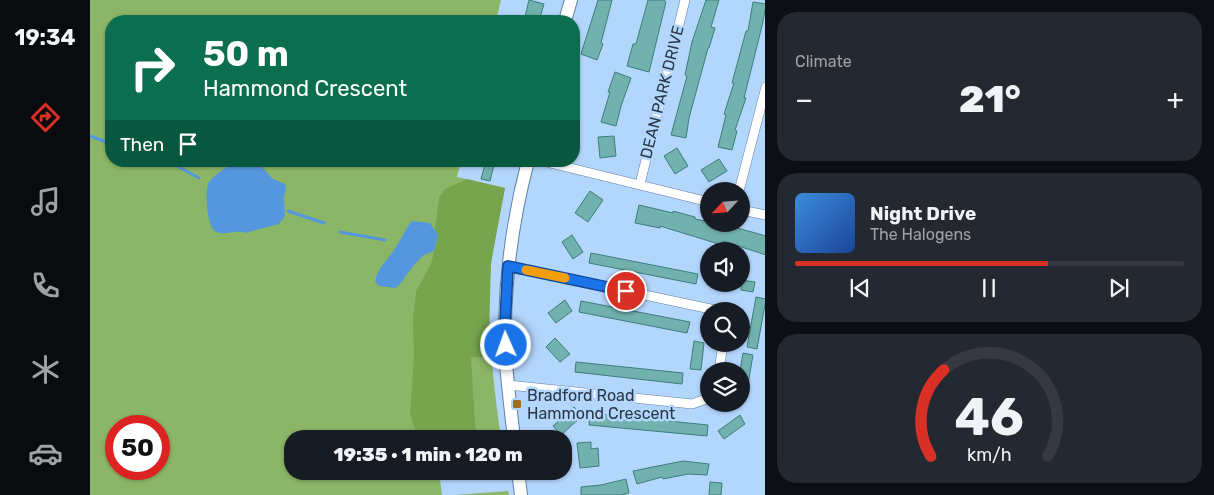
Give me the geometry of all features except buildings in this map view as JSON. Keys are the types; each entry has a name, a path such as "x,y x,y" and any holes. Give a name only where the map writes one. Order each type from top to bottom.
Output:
{"main road":[{"path":"567,15 571,0"},
{"path":"513,430 508,385 505,325 508,266 520,192 526,167"},
{"path":"519,480 521,495"}],"street":[{"name":"DEAN PARK DRIVE","path":"640,184 684,0"},
{"path":"741,182 765,87"},
{"path":"568,167 700,200"},
{"path":"750,212 765,215"},
{"path":"508,266 700,307"},
{"path":"508,385 692,404 700,401"}],"green space":[{"path":"90,0 501,0 497,15 105,15 105,167 460,167 457,177 505,188 492,255 489,308 491,352 500,430 284,430 284,480 440,480 442,495 90,495"},
{"path":"467,179 505,188 491,263 489,330 491,356 471,358 475,430 415,430 410,413 414,359 413,320 416,291 431,264 438,235 435,230 439,198 445,189"},
{"path":"508,491 509,495 455,495"}],"water":[{"path":"227,167 262,167 273,179 285,184 285,216 279,224 245,233 218,233 212,228 207,207 207,186 214,176"},
{"path":"412,221 430,223 438,235 434,251 424,255 395,288 379,286 375,281 379,271"}],"waterway":[{"path":"90,136 105,142"},
{"path":"179,167 199,178"},
{"path":"288,211 324,223"},
{"path":"340,232 385,240"}],"slow traffic":[{"path":"526,270 565,278"}],"place":[{"name":"Bradford Road Hammond Crescent","path":"517,404"}],"route":[{"path":"506,345 505,325 508,266 626,291"}]}
